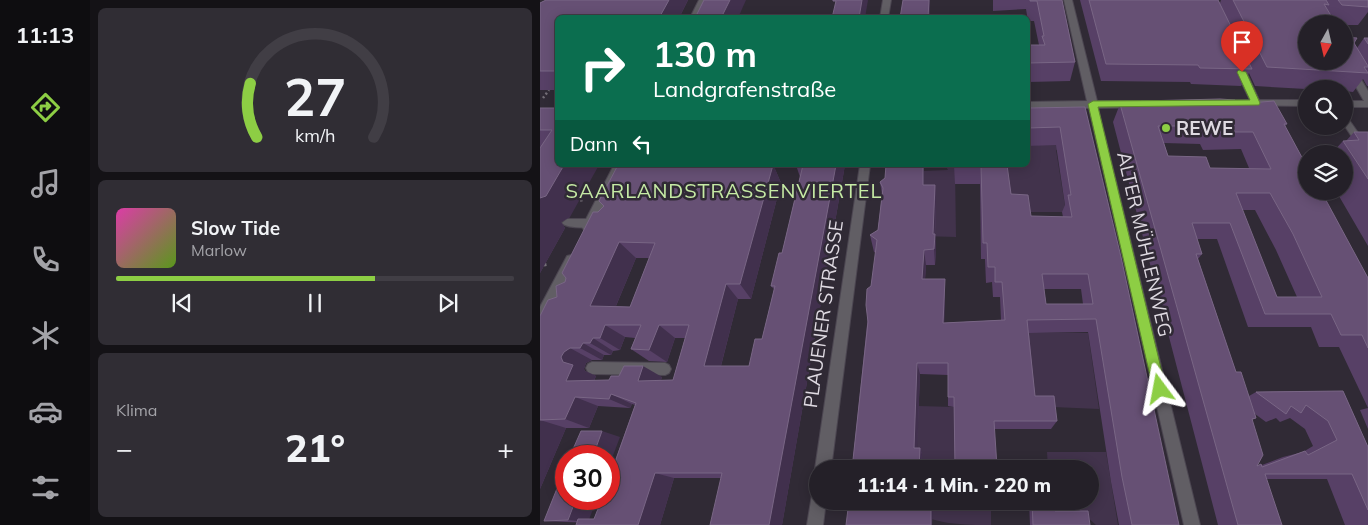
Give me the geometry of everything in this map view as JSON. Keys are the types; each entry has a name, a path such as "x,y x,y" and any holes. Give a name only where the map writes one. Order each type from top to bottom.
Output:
{"street":[{"path":"696,15 703,0"},
{"path":"884,15 887,0"},
{"name":"ALTER MÜHLENWEG","path":"1068,0 1192,525"},
{"path":"1234,54 1261,103 1273,116"},
{"path":"1353,70 1368,99"},
{"path":"1030,105 1168,104"},
{"path":"1207,104 1298,104"},
{"path":"1353,104 1368,104"},
{"path":"540,320 618,167"},
{"name":"PLAUENER STRASSE","path":"824,460 865,167"},
{"path":"815,525 817,510"}],"lane":[{"path":"1353,132 1368,154"},
{"path":"567,223 610,222"},
{"path":"554,293 569,293"},
{"path":"547,307 562,307"},
{"path":"592,368 665,369"}],"path":[{"path":"543,98 549,90"},
{"path":"544,265 550,264"}],"shaded area":[{"path":"1058,143 1059,149 1056,150 1066,212 1008,212 1004,186 955,170 956,237 922,236 926,223 935,223 936,202 924,197 924,171 948,170 946,167 1030,167 1030,146"},
{"path":"1023,333 1088,333 1099,409 1030,406"},
{"path":"918,406 954,407 955,460 918,460"},
{"path":"1047,452 1106,452 1118,525 1096,525 1083,513 1051,512 1051,510 1099,510 1099,460 1047,460"},
{"path":"914,510 991,510 991,525 956,524 922,515"}],"building":[{"path":"546,0 669,0 661,15 555,15 555,71 540,71 540,3"},
{"path":"704,0 730,0 722,15 696,15"},
{"path":"862,0 860,15 833,15 836,1 833,1"},
{"path":"903,0 929,0 928,15 900,15"},
{"path":"1062,0 1075,62 1030,63 1030,45 1045,45 1037,1 1030,1"},
{"path":"1089,0 1218,0 1252,69 1200,68 1198,65 1106,64"},
{"path":"1233,0 1326,0 1329,5 1324,4 1331,15 1298,15 1298,69 1267,67"},
{"path":"1338,0 1367,0 1368,7 1342,5"},
{"path":"1353,38 1357,38 1354,43 1368,66 1364,67 1368,73 1318,70 1353,70"},
{"path":"1220,99 1235,100 1237,104 1274,101 1287,124 1284,124 1298,150 1298,200 1326,200 1368,278 1368,348 1362,335 1341,335 1331,314 1265,314 1230,223 1192,223 1202,254 1196,254 1236,372 1241,372 1256,418 1252,419 1263,455 1257,466 1261,464 1262,467 1305,451 1308,455 1337,440 1328,421 1306,405 1301,413 1291,406 1286,414 1256,392 1343,391 1368,447 1368,510 1352,474 1265,474 1282,525 1238,525 1120,104 1142,105 1141,101","holes":["1158,126 1211,126 1214,132 1253,132 1271,169 1210,168 1206,157 1168,156","1236,193 1270,193 1293,234 1322,297 1277,297"]},
{"path":"1085,107 1121,257 1179,525 1132,525 1122,477 1096,319 1027,320 1035,396 1054,396 1057,421 994,421 997,460 955,460 954,397 948,397 948,363 917,363 914,448 920,448 919,460 853,460 868,322 867,289 871,286 877,240 870,235 878,230 883,188 880,182 885,178 886,167 923,167 923,185 935,185 934,249 924,250 922,279 945,279 943,323 1005,320 1002,282 995,282 995,267 988,267 987,243 983,243 981,167 1007,167 1011,194 1028,195 1031,216 1072,217 1068,195 1071,195 1060,127 1030,128 1030,108","holes":["1042,274 1088,274 1093,304 1046,304"]},
{"path":"540,108 555,108 555,167 563,167 546,196 540,198 540,148 552,130 540,130"},
{"path":"1354,132 1368,132 1368,179 1353,156 1353,145 1346,145 1343,141 1359,140"},
{"path":"617,167 772,167 740,284 726,284 704,366 749,366 755,339 762,339 775,286 771,286 779,253 782,253 803,167 836,167 769,525 710,525 722,473 655,473 638,525 576,525 578,519 594,519 598,510 620,510 620,448 636,403 611,394 609,399 575,397 565,419 540,420 540,316 548,300 557,297 556,286 565,282 566,278 562,273 593,212 598,212 604,206 599,201","holes":["619,242 655,243 630,307 590,306","605,325 641,325 631,349 649,350 659,325 689,325 673,380 638,381 643,366 624,366 619,376 611,376 609,380 566,381 573,365 563,362 561,357 564,352 570,348 580,348 583,343 590,343 593,338 600,338"]},
{"path":"581,431 602,431 597,445 575,445"},
{"path":"555,494 555,510 572,510 568,520 544,521"},
{"path":"848,510 931,510 931,525 846,525"},
{"path":"1032,510 1088,511 1090,525 1033,525"}],"place":[{"name":"REWE","path":"1166,128"}],"district":[{"name":"SAARLANDSTRASSENVIERTEL","path":"724,191"}],"route":[{"path":"1160,389 1093,104 1256,103 1242,72"}]}
